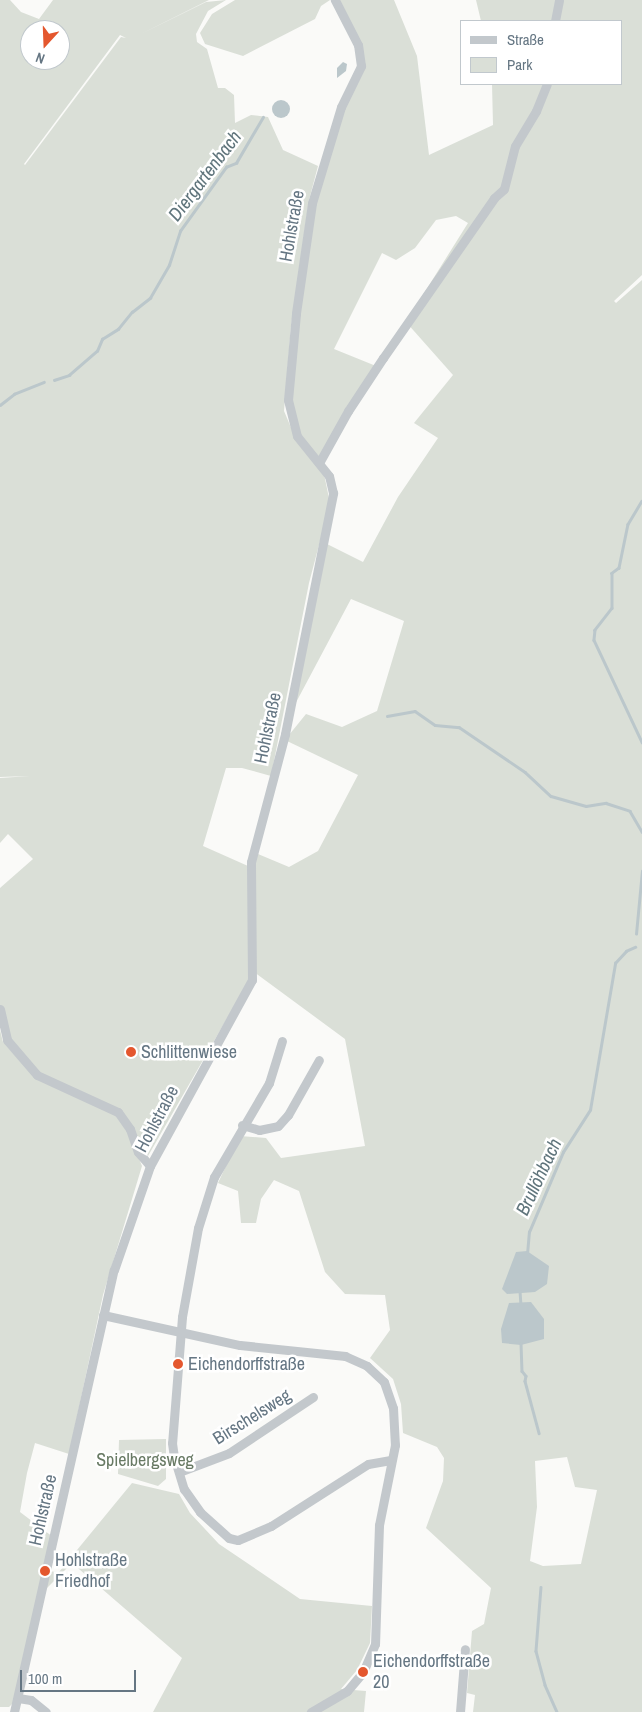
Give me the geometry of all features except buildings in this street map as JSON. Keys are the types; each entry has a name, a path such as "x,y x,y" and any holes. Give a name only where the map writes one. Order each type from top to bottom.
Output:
{"street":[{"name":"Hohlstraße","path":"14,1712 114,1270 150,1166 252,980 251,862 285,734 332,500 329,476 297,436 288,400 297,304 314,194 341,107 361,66 358,45 335,0"},
{"path":"555,20 559,0"},
{"path":"319,463 348,412 383,358 494,198 504,189 515,146 536,111 547,85"},
{"path":"0,1009 7,1040 37,1076 118,1112 130,1129 138,1152 150,1166"},
{"path":"282,1041 268,1083 242,1125 214,1177 203,1208 192,1257 181,1333 172,1442 179,1472 184,1489 212,1524 229,1538 245,1540 368,1464 391,1460"},
{"path":"242,1125 259,1130 278,1126 288,1115 319,1060"},
{"path":"103,1315 181,1333 273,1350 345,1356 367,1366 384,1382 393,1408 395,1445 378,1525 375,1644 362,1672 347,1691 311,1712"},
{"name":"Birschelsweg","path":"179,1472 229,1453 313,1397"},
{"path":"460,1712 465,1649"},
{"path":"18,1698 31,1700 46,1712"}],"green space":[{"path":"0,0 10,0 21,12 39,19 53,0 209,0 141,34 206,2 226,0 208,11 196,34 197,42 207,49 218,88 225,88 234,95 235,123 251,115 268,117 283,150 318,166 309,200 291,326 284,411 295,437 324,474 330,503 309,583 271,776 242,768 226,768 203,846 248,866 258,854 289,867 318,851 358,775 287,741 289,735 306,714 342,727 377,711 404,621 351,599 292,710 327,544 363,562 398,497 438,438 414,423 453,375 406,322 468,223 456,216 436,220 415,248 396,260 382,253 334,349 376,366 319,459 299,435 290,399 308,232 337,124 364,61 338,0 394,0 417,56 429,155 493,125 492,85 622,85 622,20 481,20 476,0 642,0 642,275 614,301 616,303 642,280 642,1712 473,1712 475,1695 467,1693 472,1631 484,1624 491,1588 426,1528 443,1481 444,1458 437,1447 403,1433 401,1404 393,1379 370,1358 390,1330 385,1295 345,1294 325,1272 299,1191 274,1180 261,1199 256,1223 241,1223 238,1191 218,1183 240,1136 266,1138 281,1158 365,1146 345,1039 250,969 249,980 148,1156 119,1111 40,1075 9,1041 0,1007 0,888 33,859 8,834 0,843 0,778 30,776 0,777","holes":["120,35 126,38 121,37 25,165","567,1457 575,1487 597,1490 581,1564 543,1566 530,1561 537,1507 535,1461"]},
{"path":"235,0 330,0 321,6 315,19 243,56 205,44 200,33 212,14"},
{"path":"0,1030 3,1042 35,1077 116,1114 127,1129 142,1166 103,1295 69,1454 35,1443 27,1473 20,1512 53,1537 45,1571 59,1572 132,1483 179,1494 190,1513 219,1544 300,1599 372,1606 370,1643 357,1670 341,1689 366,1691 364,1712 153,1712 182,1658 72,1563 47,1588 41,1590 18,1698 9,1707 0,1707"},
{"name":"Spielbergsweg","path":"166,1439 166,1479 158,1486 118,1474 119,1440"}],"shaded area":[{"path":"343,62 347,64 346,71 337,78 337,68"},
{"path":"281,100 287,103 290,109 287,115 281,118 275,115 272,109 275,103"},
{"path":"527,1251 549,1266 547,1284 535,1292 507,1294 502,1289 516,1252"},
{"path":"531,1302 544,1319 544,1339 521,1345 502,1343 501,1329 509,1303"}],"waterway":[{"name":"Diergartenbach","path":"54,380 69,375 97,351 102,339 118,329 132,312 150,298 169,265 180,231 226,167 236,163 263,117"},
{"name":"Diergartenbach","path":"0,405 14,394 44,382"},
{"name":"Brullöhbach","path":"642,501 628,524 619,568 612,573 612,608 595,630 594,640 642,742"},
{"path":"387,716 415,711 435,725 459,727 525,772 551,796 586,806 606,803 630,811 642,832"},
{"name":"Brullöhbach","path":"636,934 642,871"},
{"name":"Brullöhbach","path":"527,1254 529,1232 563,1152 590,1110 615,963 626,951 635,947"},
{"name":"Brullöhbach","path":"520,1291 521,1305"},
{"name":"Brullöhbach","path":"521,1343 522,1371 526,1376 525,1381 539,1433"},
{"name":"Brullöhbach","path":"541,1587 536,1651 545,1685 557,1712"}],"place":[{"name":"Schlittenwiese","path":"131,1052"},
{"name":"Eichendorffstraße","path":"178,1364"},
{"name":"Hohlstraße Friedhof","path":"45,1571"},
{"name":"Eichendorffstraße 20","path":"363,1672"}]}
